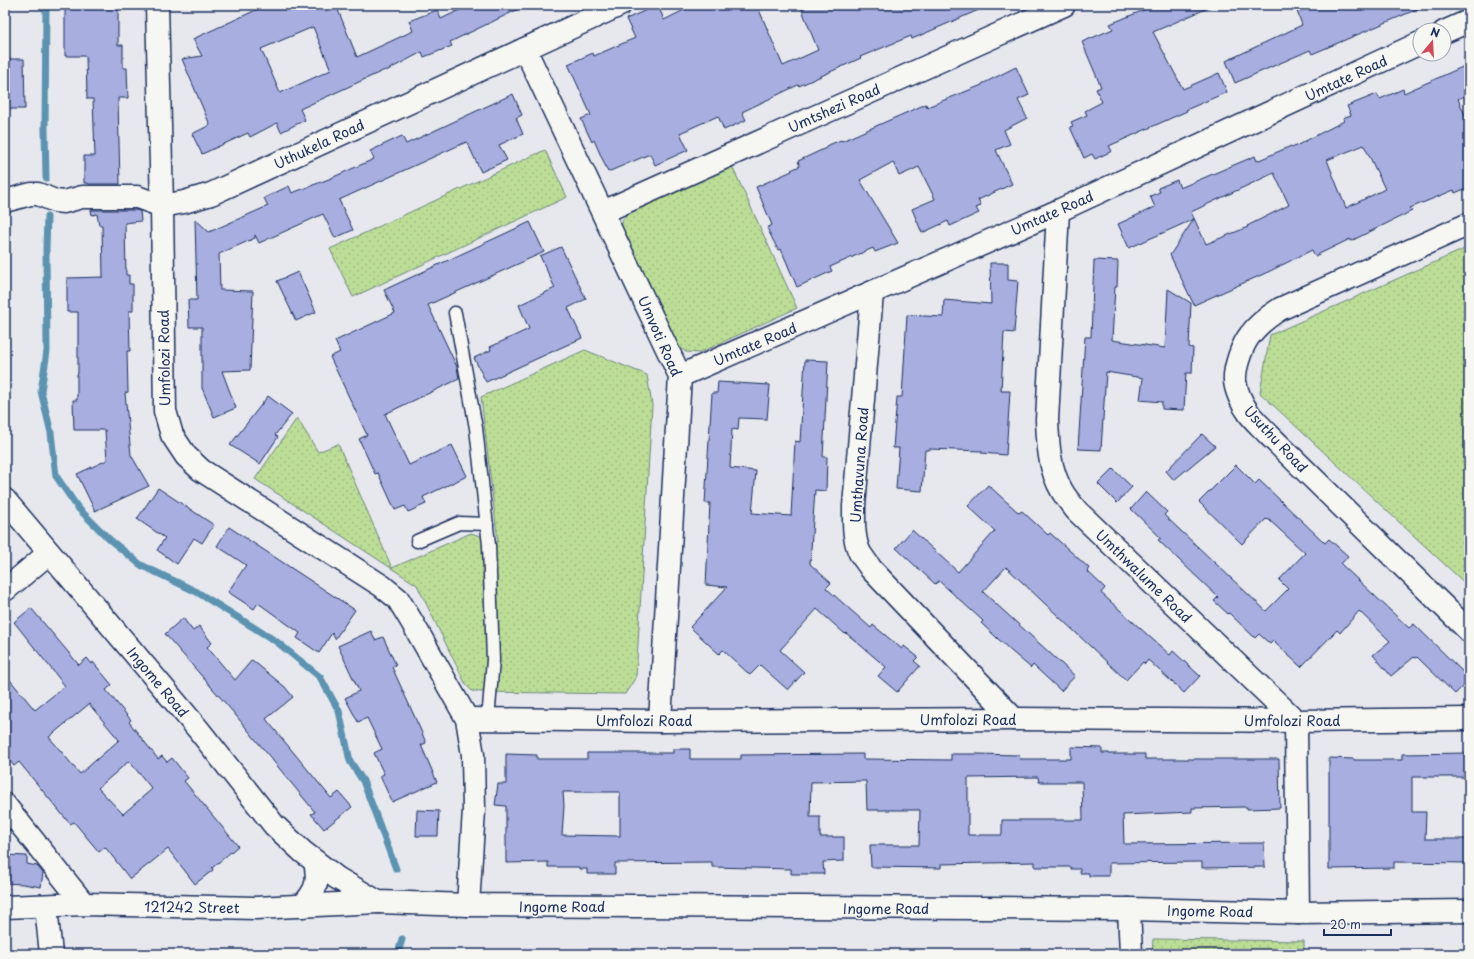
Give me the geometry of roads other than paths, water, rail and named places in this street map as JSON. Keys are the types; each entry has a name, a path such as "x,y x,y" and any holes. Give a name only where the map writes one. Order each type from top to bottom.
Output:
{"street":[{"name":"Uthukela Road","path":"162,206 184,202 211,194 620,5"},
{"name":"Umtshezi Road","path":"603,212 1064,5"},
{"name":"Umfolozi Road","path":"159,6 165,411 172,435 186,456 201,470 382,586 398,599 477,719 472,755 474,810 468,905"},
{"path":"1452,28 1469,21"},
{"name":"Umtate Road","path":"680,376 1058,211 1412,47"},
{"name":"Umvoti Road","path":"525,49 680,376 660,721"},
{"path":"5,202 31,194 38,194 55,201 64,202 82,197 137,197 162,206"},
{"name":"Umthwalume Road","path":"1058,211 1047,420 1048,451 1052,468 1061,490 1077,511 1296,721"},
{"name":"Usuthu Road","path":"1469,224 1280,309 1263,320 1249,336 1242,350 1236,369 1235,381 1238,394 1248,413 1469,631"},
{"name":"Umthavuna Road","path":"872,293 854,506 854,531 857,543 860,552 874,572 1014,719"},
{"name":"Ingome Road","path":"5,500 198,729 274,824 302,852 337,878 378,902 468,905 1129,909 1298,913 1469,911"},
{"path":"5,590 49,553"},
{"name":"Umfolozi Road","path":"477,719 660,721 1014,719 1296,721 1469,719"},
{"path":"1296,721 1298,913"},
{"path":"5,805 84,904"},
{"path":"302,906 311,896 316,887 318,876 315,861"},
{"name":"121242 Street","path":"5,907 46,907 84,904 256,908 378,902"},
{"path":"46,907 51,954"},
{"path":"1129,909 1130,954"}],"lane":[{"path":"455,313 476,428 487,524 493,660 477,719"},
{"path":"417,541 459,523 487,524"}],"waterway":[{"path":"46,5 46,178"},
{"path":"47,217 47,351 41,391 51,433 56,476 78,508 109,539 141,565 197,592 277,642 320,677 339,711 350,761 363,781 396,869"},
{"path":"398,954 402,939"}]}
